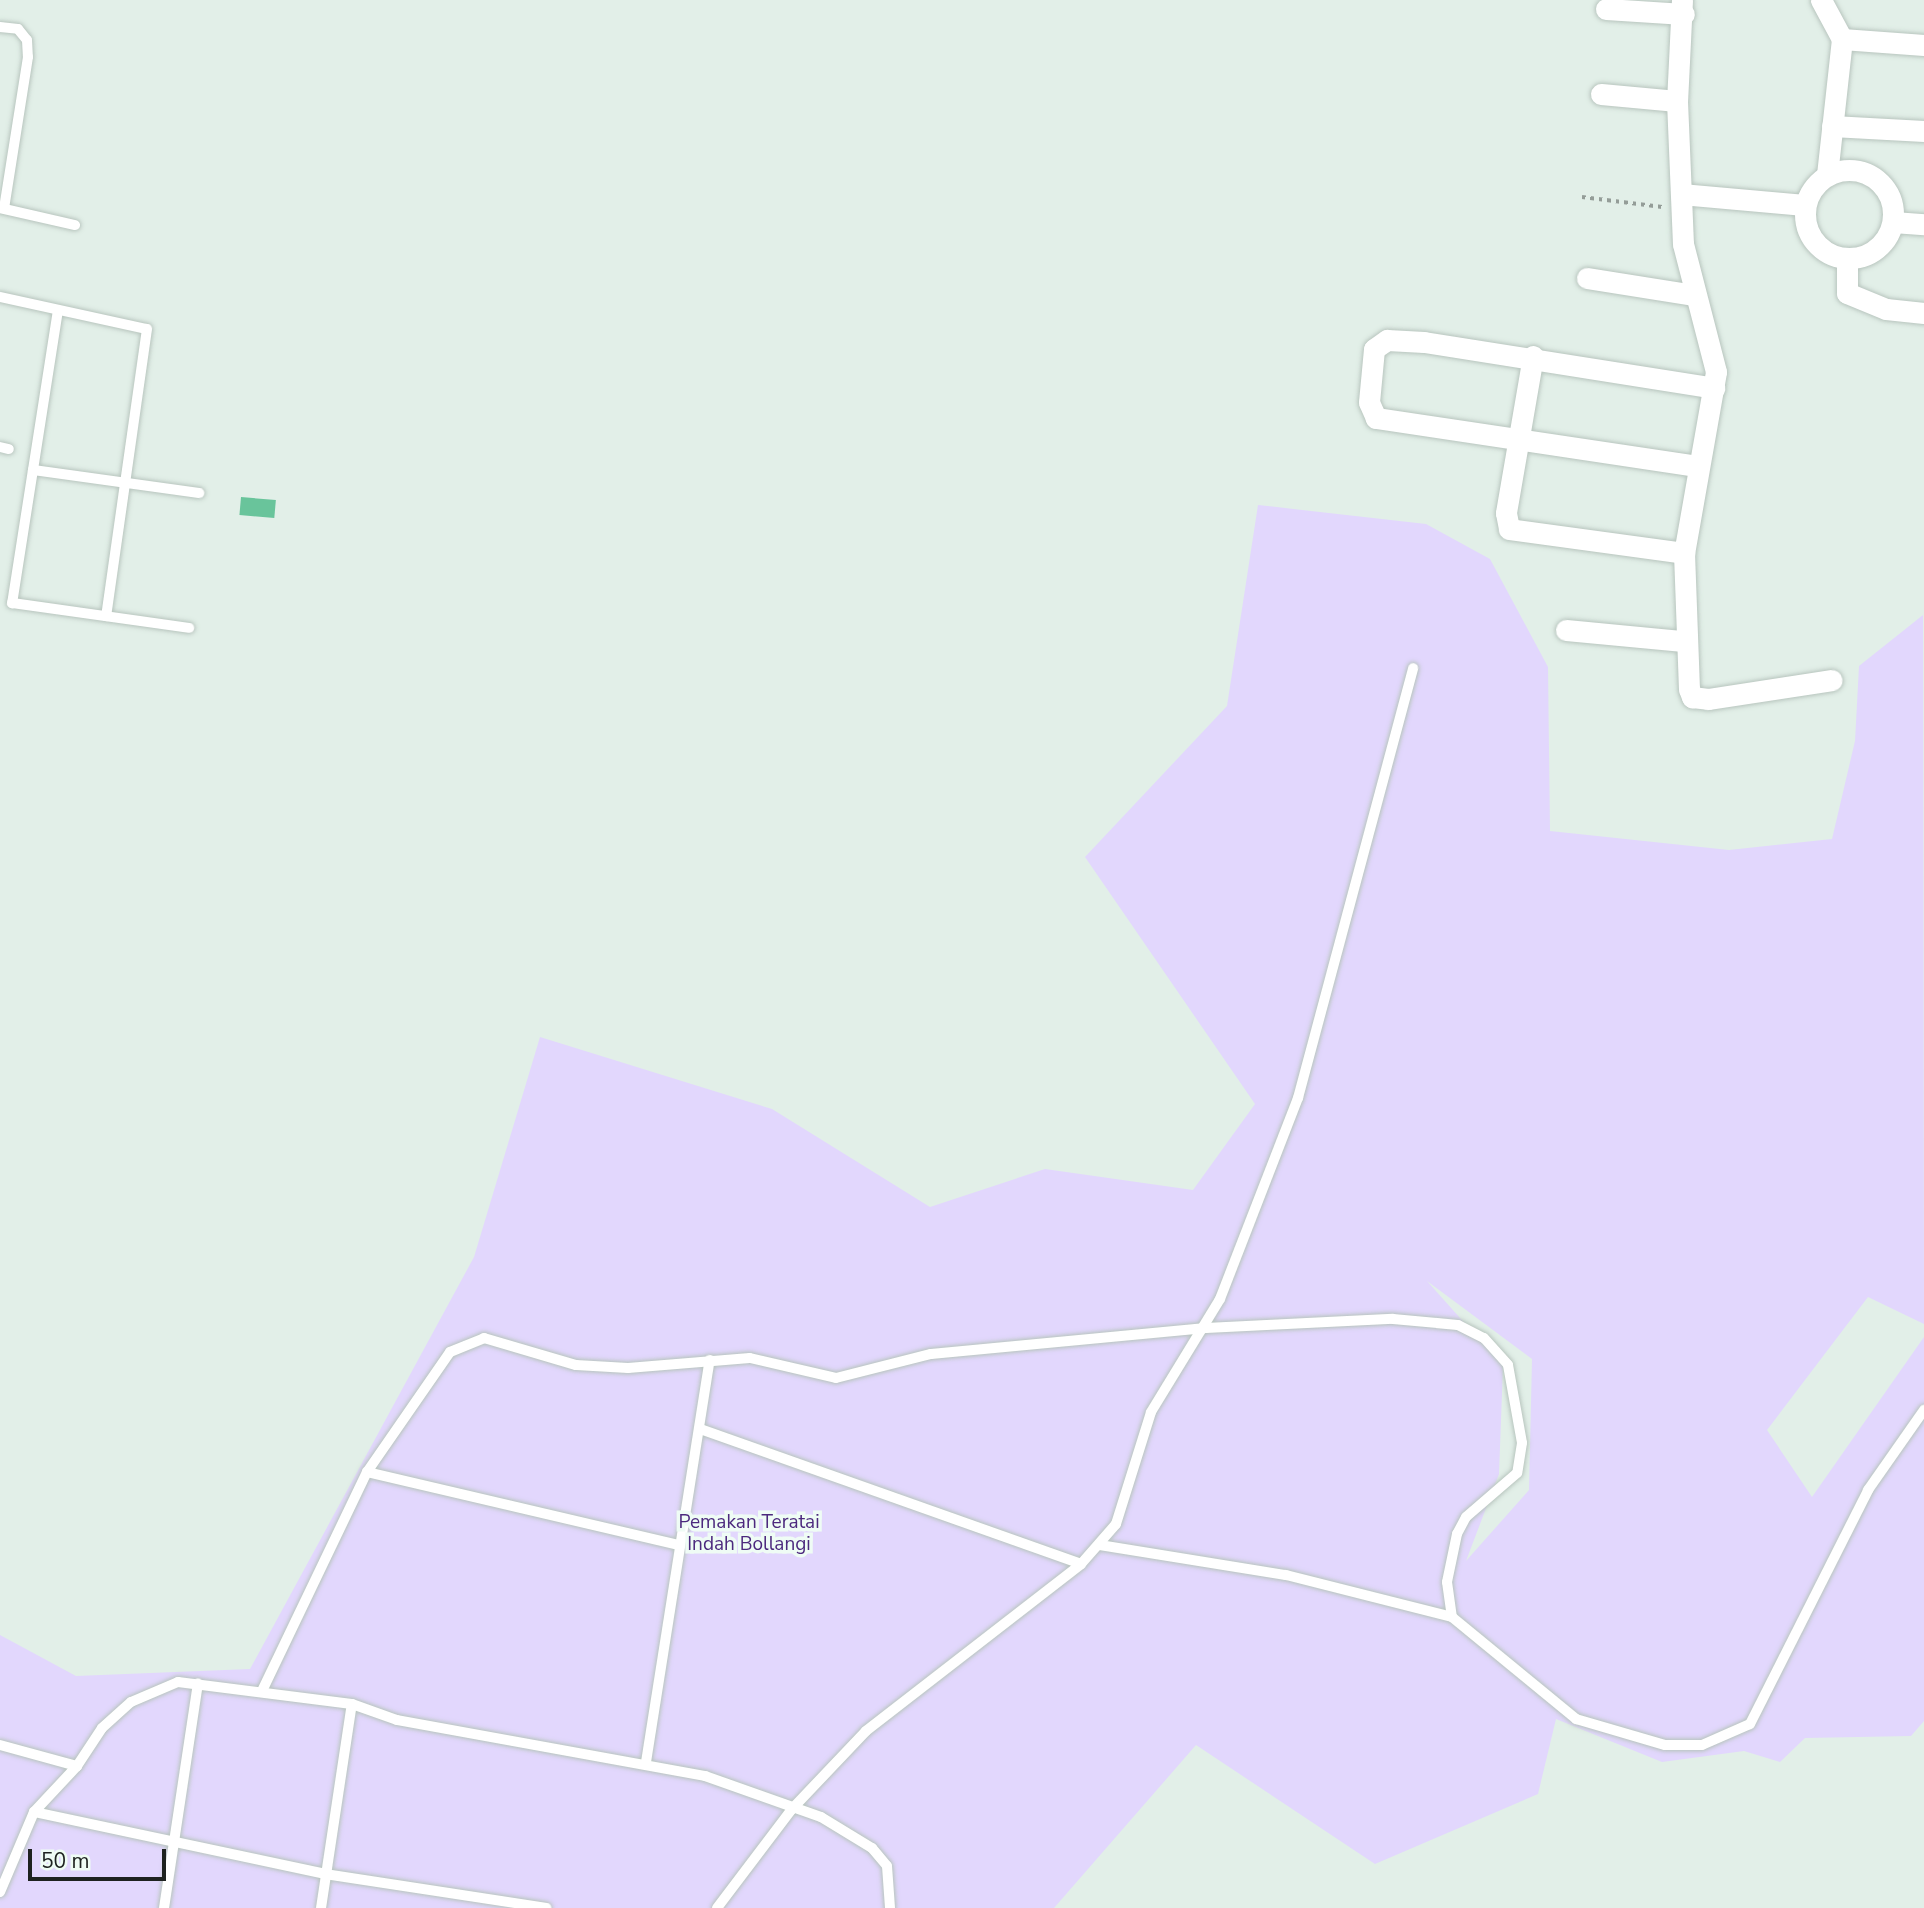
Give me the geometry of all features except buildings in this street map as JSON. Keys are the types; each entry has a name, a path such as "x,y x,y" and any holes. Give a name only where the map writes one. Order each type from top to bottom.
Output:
{"street":[{"path":"1821,0 1842,39 1827,175 1805,205 1813,242 1847,259 1868,255 1885,241 1893,222 1892,202 1866,173 1827,175"},
{"path":"1605,9 1683,7 1677,101 1681,202 1694,295 1715,354 1714,388 1697,466 1684,553 1683,641 1689,689 1700,699 1832,680"},
{"path":"1842,39 1924,45"},
{"path":"1601,94 1677,101"},
{"path":"1832,126 1924,131"},
{"path":"1681,202 1805,205"},
{"path":"1893,222 1924,224"},
{"path":"1847,259 1847,293 1886,309 1924,313"},
{"path":"1587,278 1694,295"},
{"path":"1697,466 1376,418 1369,402 1372,357 1387,340 1534,356 1714,388"},
{"path":"1534,356 1506,513 1509,529 1684,553"},
{"path":"1566,630 1683,641"}],"lane":[{"path":"0,27 18,29 27,40 28,57 2,208 75,225"},
{"path":"0,298 147,329 106,616"},
{"path":"58,310 12,603 189,628"},
{"path":"33,470 199,493"},
{"path":"717,1908 791,1810 866,1731 1081,1564 1116,1524 1159,1395 1206,1328 1298,1098 1413,668"},
{"path":"262,1691 368,1472 436,1370 465,1342 501,1340 603,1368 710,1360 766,1360 836,1378 931,1354 1206,1328 1444,1321 1474,1331 1498,1351 1515,1381 1521,1457 1517,1473 1466,1517 1457,1535 1447,1582 1452,1617"},
{"path":"646,1762 710,1360"},
{"path":"1100,1545 1286,1576 1452,1617 1534,1689 1587,1723 1665,1745 1702,1745 1737,1734 1774,1684 1868,1490 1924,1410"},
{"path":"700,1429 1081,1564"},
{"path":"368,1472 679,1545"},
{"path":"164,1908 177,1838 198,1684"},
{"path":"0,1892 34,1812 77,1766 102,1728 131,1702 155,1688 198,1684 352,1704 397,1720 646,1762 705,1776 846,1829 872,1848 892,1882 890,1908"},
{"path":"321,1908 352,1704"},
{"path":"0,1745 77,1766"},
{"path":"34,1812 177,1838 326,1874 546,1908"}],"path":[{"path":"1582,197 1681,202"}],"green space":[{"name":"Pemakan Teratai Indah Bollangi","path":"1258,505 1426,524 1490,559 1548,667 1550,831 1729,850 1832,839 1855,741 1859,666 1923,615 1924,1324 1868,1297 1767,1430 1812,1497 1924,1337 1924,1721 1911,1736 1805,1738 1780,1762 1744,1751 1662,1762 1556,1719 1538,1794 1375,1864 1196,1745 1054,1908 0,1908 0,1635 76,1676 250,1669 474,1257 540,1037 772,1109 930,1207 1045,1169 1193,1190 1255,1104 1085,857 1227,706","holes":["1427,1281 1532,1359 1529,1490 1466,1561 1499,1474 1503,1366"]}]}
